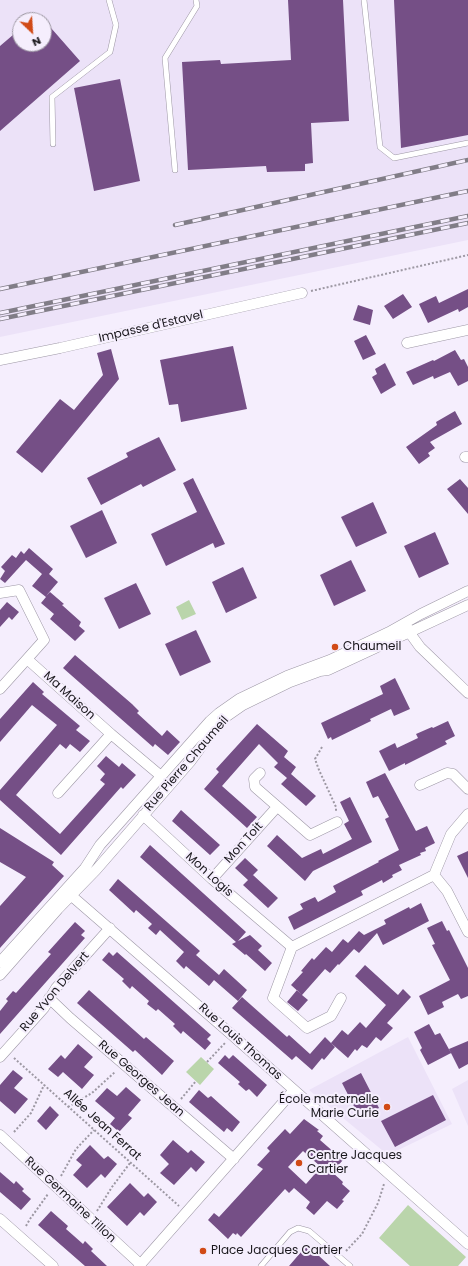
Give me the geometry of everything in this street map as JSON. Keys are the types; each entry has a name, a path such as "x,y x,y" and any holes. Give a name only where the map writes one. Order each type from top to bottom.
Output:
{"street":[{"name":"Impasse d'Estavel","path":"0,360 60,348 302,293"},
{"path":"407,344 468,330"},
{"path":"0,593 19,590 44,640 0,689"},
{"name":"Rue Pierre Chaumeil","path":"0,962 68,893 96,870 190,762 220,721 238,708 290,682 320,671 328,670 408,627 468,591"},
{"name":"Rue Pierre Chaumeil","path":"0,975 68,893 100,845 210,721 234,702 287,676 330,660 408,627 468,605"},
{"path":"408,627 420,647 468,693"},
{"name":"Ma Maison","path":"28,659 111,734 161,776"},
{"path":"58,793 111,734"},
{"path":"260,773 254,779 255,787 310,835 337,822"},
{"path":"420,785 448,773 453,774 468,789"},
{"path":"161,776 162,794"},
{"name":"Mon Toit","path":"212,879 277,807"},
{"path":"341,998 331,1016 307,1028 273,998 292,947 434,875 451,834 468,814"},
{"path":"124,818 143,815"},
{"name":"Mon Logis","path":"143,815 212,879 292,947"},
{"path":"434,875 447,891 468,932"},
{"name":"Rue Louis Thomas","path":"68,893 232,1034 468,1244"},
{"name":"Rue Yvon Delvert","path":"3,1054 44,1008 56,988 110,928"},
{"name":"Rue Georges Jean","path":"49,998 70,1018 234,1159"},
{"path":"140,1265 294,1090"},
{"name":"Rue Germaine Tillon","path":"3,1137 140,1265"},
{"path":"0,1219 53,1266"}],"lane":[{"path":"53,144 52,97 110,52 116,25 110,0"},
{"path":"175,170 165,58 197,6 196,0"},
{"path":"364,0 380,147 394,158 468,143"},
{"path":"261,1266 290,1232 298,1228 309,1231 350,1266"}],"path":[{"path":"302,293 468,255"},
{"path":"322,747 315,759 336,806 337,822"},
{"path":"207,1062 232,1034"},
{"name":"Allée Jean Ferrat","path":"3,1054 44,1085 186,1212"},
{"path":"68,1107 92,1093 123,1064"},
{"path":"174,1107 196,1081"},
{"path":"3,1137 19,1127 31,1113 44,1085"},
{"path":"20,1237 30,1219 55,1185 76,1149 94,1130"},
{"path":"92,1219 112,1187 130,1163"},
{"path":"339,1257 362,1234 378,1202 388,1173"}],"shaded area":[{"path":"0,0 468,0 468,240 0,337"},
{"name":"École maternelle Marie Curie","path":"408,1037 452,1124 388,1155 309,1090"},
{"path":"468,1080 468,1126 452,1089"}],"green space":[{"path":"189,600 196,614 182,620 176,607"},
{"path":"201,1057 214,1069 200,1085 186,1072"},
{"path":"408,1205 466,1257 458,1266 410,1266 379,1238"}],"building":[{"path":"288,0 343,0 349,121 311,123 313,163 305,164 305,171 267,172 266,166 188,170 182,62 220,60 221,64 291,60"},
{"path":"394,0 468,0 468,135 401,148"},
{"path":"52,29 80,61 0,131 0,46 12,36 12,52 52,52"},
{"path":"120,79 140,181 94,191 74,88"},
{"path":"468,289 468,307 459,312 458,309 428,323 419,304 436,296 439,303"},
{"path":"403,294 412,307 393,319 384,306"},
{"path":"358,305 373,310 370,325 353,320"},
{"path":"366,335 376,354 363,360 354,341"},
{"path":"233,346 247,409 181,422 178,404 169,405 160,360"},
{"path":"111,349 119,379 42,473 16,452 60,399 74,410 103,375 97,353"},
{"path":"455,350 461,360 464,359 468,367 468,381 458,386 450,372 434,379 433,376 413,385 406,372 433,360 434,361"},
{"path":"385,363 396,385 381,394 372,377 377,374 375,369"},
{"path":"455,411 462,424 430,442 435,448 428,453 430,456 419,464 406,447 437,425 436,422"},
{"path":"159,437 176,470 143,487 141,484 101,505 87,478 128,457 126,453"},
{"path":"193,478 225,544 215,548 213,543 166,566 151,534 197,512 183,483"},
{"path":"460,479 468,488 468,514 447,489"},
{"path":"373,502 387,533 356,547 341,517"},
{"path":"102,510 117,543 86,558 70,526"},
{"path":"435,532 449,564 419,578 404,546"},
{"path":"29,548 53,569 49,574 58,582 46,596 50,592 81,622 79,626 85,631 75,641 50,619 54,614 41,603 46,597 32,586 42,574 26,560 5,583 0,579 5,571 1,567 12,555 16,558 21,551 24,554"},
{"path":"351,560 366,591 334,606 320,575"},
{"path":"243,567 257,598 226,613 212,582"},
{"path":"136,583 151,614 119,629 104,598"},
{"path":"7,602 19,612 12,620 9,617 0,627 0,610"},
{"path":"196,630 211,662 180,676 165,644"},
{"path":"75,655 132,704 139,711 137,713 162,736 167,730 180,742 168,755 155,744 153,747 63,668"},
{"path":"395,678 410,709 394,716 391,709 370,719 371,721 332,740 331,737 328,739 321,723 383,694 380,686"},
{"path":"33,682 44,692 42,694 80,726 76,730 90,741 80,752 70,744 66,749 60,744 16,795 60,834 105,784 100,780 105,774 97,766 106,756 119,767 122,763 136,775 123,789 121,787 61,855 0,800 0,790 57,725 32,705 0,742 0,719"},
{"path":"448,721 455,736 445,741 447,744 405,765 405,763 389,771 379,751 395,743 397,748 418,738 416,734"},
{"path":"257,724 288,751 284,757 296,767 291,774 316,796 306,806 281,784 287,778 274,767 278,763 259,744 222,786 257,817 247,828 204,789 219,772 216,769"},
{"path":"385,773 416,831 427,826 435,843 425,848 426,851 420,853 421,855 399,865 402,870 392,875 393,877 383,883 382,880 361,891 363,895 294,930 288,917 303,909 300,904 315,897 318,902 336,892 333,886 399,850 385,819 389,817 378,796 373,798 366,782"},
{"path":"350,797 372,842 313,871 305,881 267,846 277,835 302,858 321,849 323,854 352,839 344,824 349,821 340,802"},
{"path":"181,810 220,845 210,855 172,821"},
{"path":"0,828 54,862 52,865 64,876 0,948 0,906 26,877 0,862"},
{"path":"150,845 246,932 238,941 250,935 262,946 258,950 272,963 265,971 232,944 236,942 140,857"},
{"path":"468,851 468,878 457,856"},
{"path":"245,858 258,870 248,880 235,868"},
{"path":"253,875 278,898 268,908 243,885"},
{"path":"118,879 200,951 196,955 219,975 224,969 247,990 238,1001 214,980 209,986 186,966 184,969 176,961 184,952 160,930 156,935 148,928 152,924 136,910 134,913 109,890"},
{"path":"421,903 429,921 383,945 377,933 359,953 354,949 330,973 325,969 302,995 308,1000 298,1011 287,1002 297,990 291,985 303,972 301,971 312,958 314,960 326,947 332,952 343,939 348,943 359,931 364,935 386,924 384,920 409,907 410,909"},
{"path":"442,921 447,931 449,930 468,968 468,996 461,999 458,994 442,1002 444,1007 428,1015 419,996 450,980 432,945 435,944 427,928"},
{"path":"75,922 85,931 81,935 85,938 0,1034 0,1011 8,1001 6,999 13,991 16,993 51,954 48,952"},
{"path":"109,952 113,956 117,952 211,1035 207,1039 211,1043 205,1050 183,1031 181,1034 173,1026 175,1024 158,1009 156,1011 147,1004 149,1001 132,986 130,989 122,981 124,979 102,960"},
{"path":"365,965 398,995 403,989 411,997 387,1023 393,1028 381,1041 376,1037 367,1048 362,1045 357,1051 355,1049 348,1058 331,1043 342,1030 348,1035 360,1022 366,1028 386,1005 355,976"},
{"path":"89,990 144,1039 146,1037 174,1061 162,1075 135,1050 133,1052 77,1003"},
{"path":"242,997 287,1037 289,1035 310,1054 325,1037 335,1047 324,1060 322,1058 312,1070 296,1056 292,1060 232,1008"},
{"path":"429,1024 435,1035 440,1033 451,1053 428,1065 420,1050 422,1048 414,1032"},
{"path":"468,1041 468,1064 459,1069 449,1049"},
{"path":"78,1044 93,1057 84,1067 94,1075 82,1089 63,1072 58,1077 48,1069 61,1055 65,1059"},
{"path":"225,1055 229,1059 233,1055 267,1085 257,1097 249,1089 246,1091 238,1084 240,1082 218,1063"},
{"path":"13,1070 23,1078 14,1088 28,1099 15,1114 0,1101 0,1085"},
{"path":"361,1073 379,1108 360,1118 342,1083"},
{"path":"126,1087 141,1100 128,1115 132,1118 119,1132 110,1124 115,1118 95,1101 107,1088 117,1096"},
{"path":"199,1090 208,1098 211,1096 240,1122 232,1132 227,1128 224,1132 189,1102"},
{"path":"433,1095 446,1120 395,1147 381,1121"},
{"path":"50,1106 59,1115 46,1130 37,1121"},
{"path":"304,1119 319,1130 317,1131 323,1136 320,1140 343,1160 332,1172 350,1191 342,1200 344,1201 337,1209 327,1201 314,1215 306,1208 310,1202 294,1188 289,1193 285,1189 241,1237 237,1233 236,1235 233,1233 228,1239 208,1220 214,1213 219,1217 263,1169 257,1165 270,1151 267,1148 285,1129 290,1134","holes":["303,1151 321,1167 306,1184 288,1167"]},
{"path":"173,1140 188,1153 191,1150 205,1162 196,1172 191,1167 174,1185 160,1173 169,1164 160,1155"},
{"path":"90,1145 104,1159 108,1156 117,1164 105,1178 101,1174 87,1188 73,1175 82,1165 76,1160"},
{"path":"0,1172 14,1184 16,1181 24,1189 22,1191 31,1199 21,1210 0,1192"},
{"path":"130,1183 144,1197 148,1193 157,1202 144,1216 140,1212 127,1226 107,1207"},
{"path":"51,1211 68,1226 66,1229 83,1244 85,1241 93,1249 91,1251 107,1266 85,1266 38,1225"},
{"path":"307,1245 330,1266 289,1266"}],"railway":[{"path":"175,225 468,160"},
{"path":"0,289 468,191"},
{"path":"0,313 468,216"},
{"path":"0,319 468,223"}],"place":[{"name":"Chaumeil","path":"335,647"},
{"name":"École maternelle Marie Curie","path":"387,1107"},
{"name":"Centre Jacques Cartier","path":"299,1163"},
{"name":"Place Jacques Cartier","path":"203,1251"}]}
